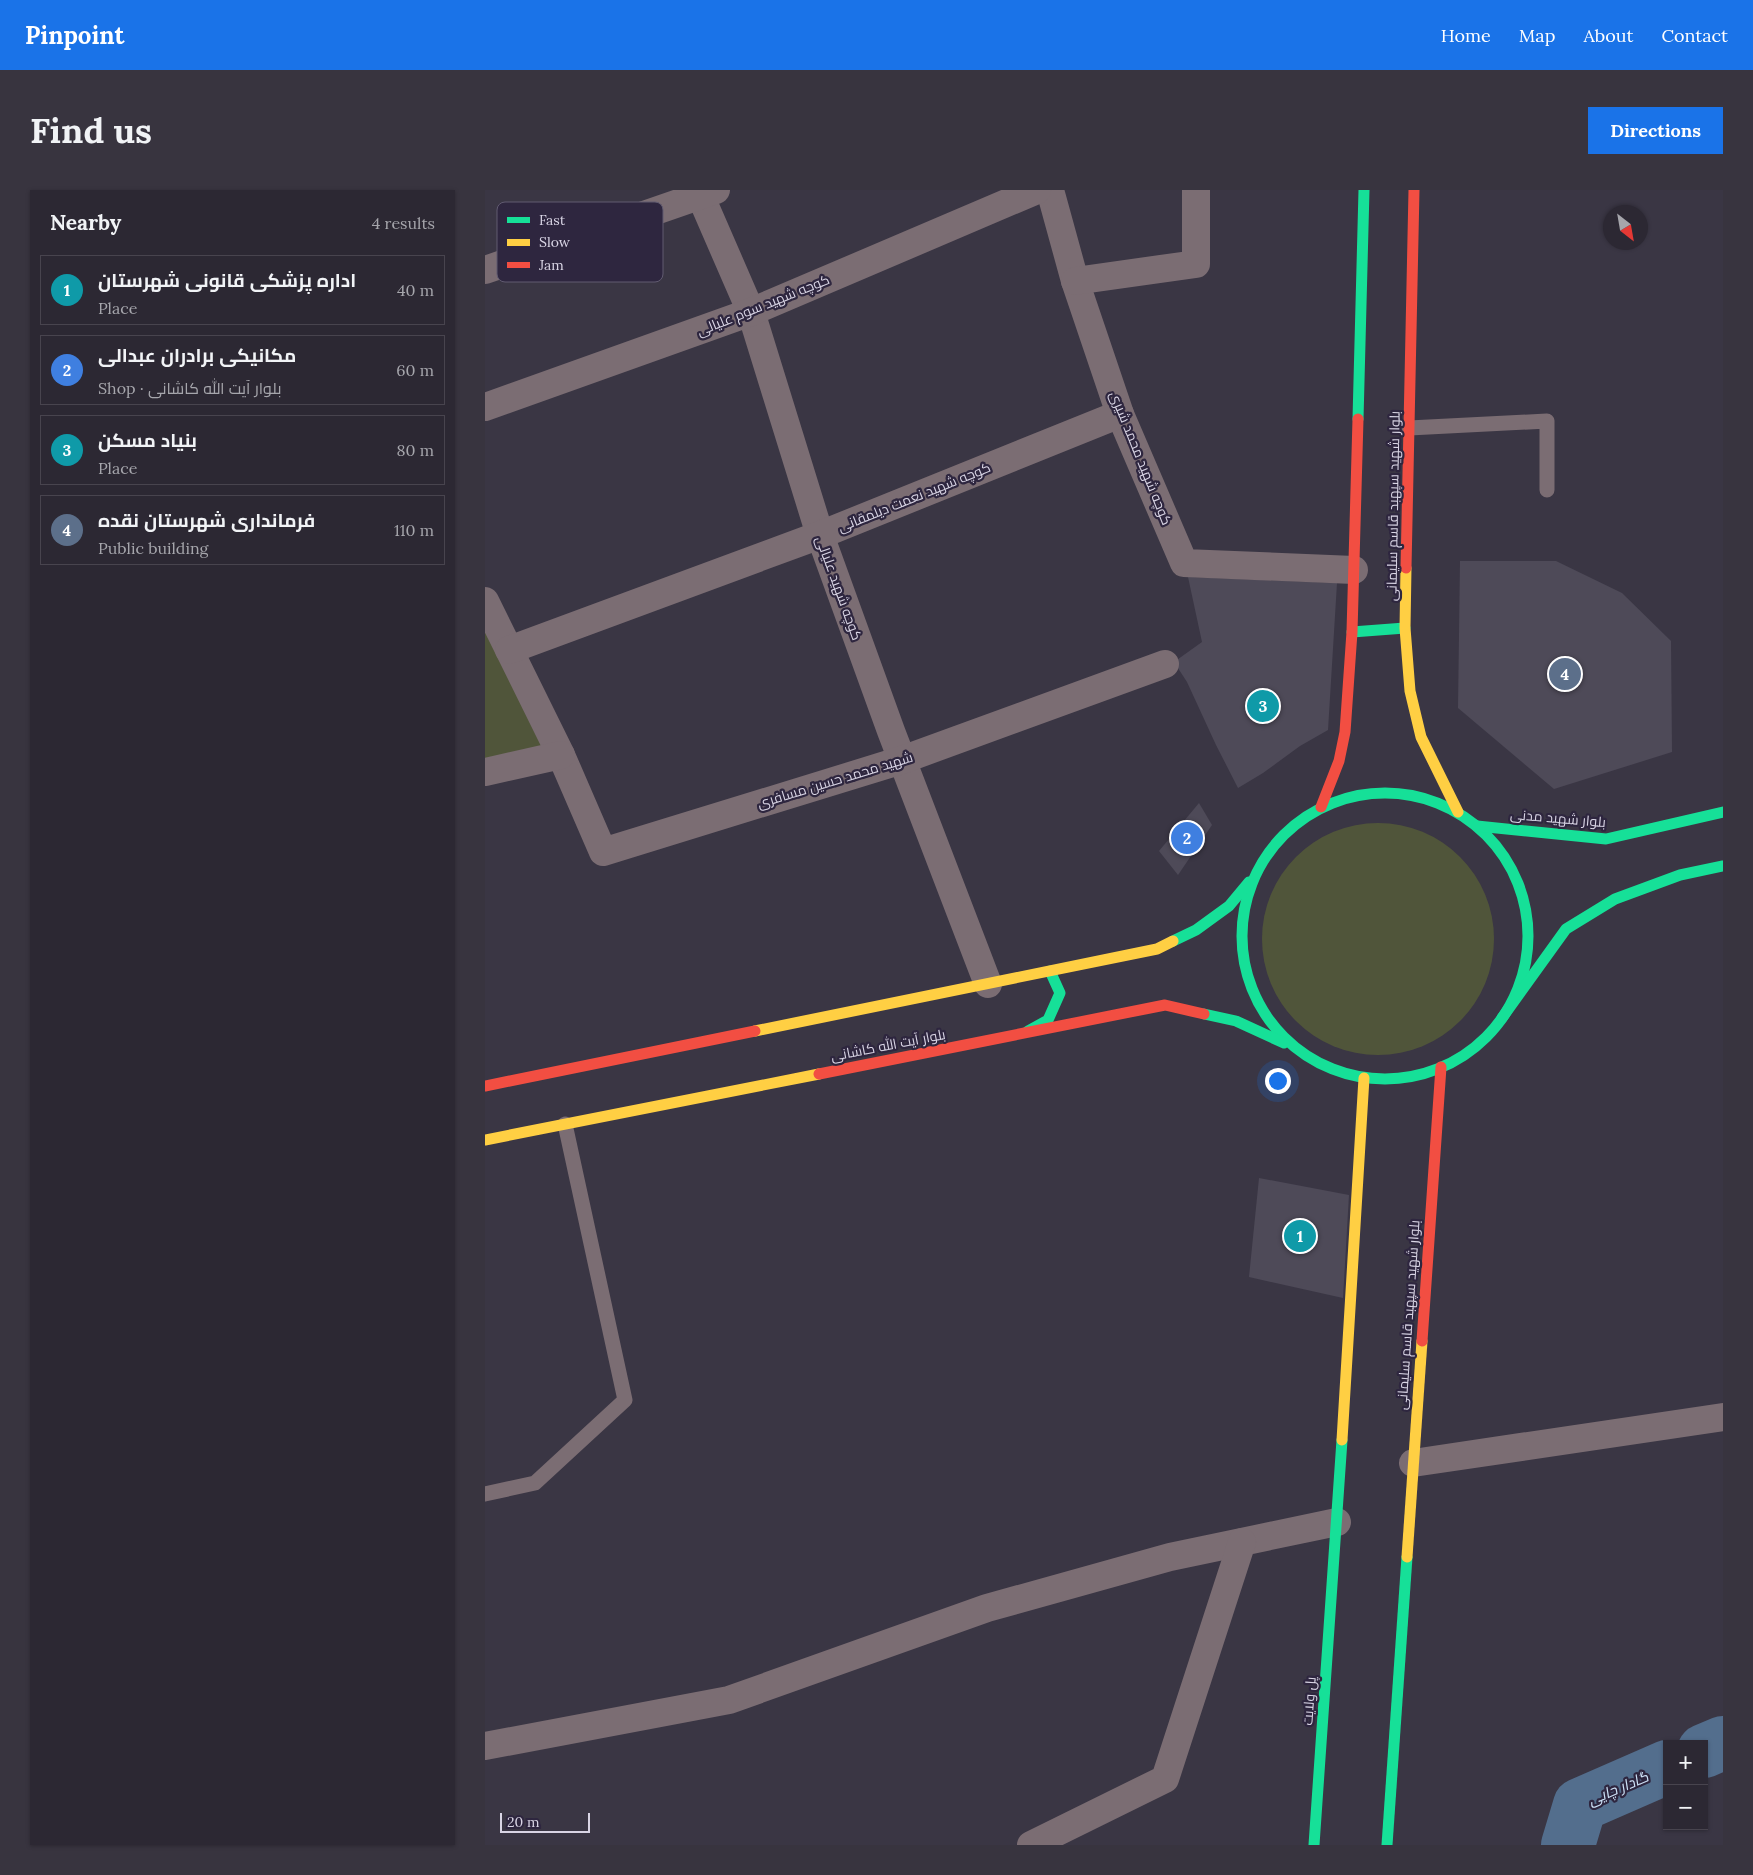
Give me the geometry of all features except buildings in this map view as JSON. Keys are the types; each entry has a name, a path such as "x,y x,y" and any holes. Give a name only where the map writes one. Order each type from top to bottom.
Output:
{"main road":[{"path":"1321,807 1339,761 1345,732 1352,632 1364,190"},
{"name":"بلوار شهید سپهبد قاسم سلیمانی","path":"1414,190 1405,628 1410,691 1421,737 1458,812"},
{"path":"1352,632 1405,628"},
{"path":"485,1086 1157,949 1196,930 1229,906 1256,873 1273,846 1295,824 1321,807 1355,796 1390,792 1425,798 1458,812 1477,826 1501,852 1518,883 1527,917 1527,952 1519,986 1502,1018"},
{"name":"بلوار شهید مدنی","path":"1477,826 1606,839 1723,812"},
{"path":"1256,873 1243,909 1241,947 1249,984 1266,1018 1292,1046 1325,1067 1364,1078 1403,1078 1441,1067 1475,1047 1502,1018 1566,929 1615,899 1681,875 1723,866"},
{"path":"1025,1033 1048,1020 1060,994 1050,971"},
{"name":"بلوار آیت الله کاشانی","path":"485,1140 1165,1005 1235,1021 1292,1046"},
{"name":"بلوار شهید سپهبد قاسم سلیمانی","path":"1387,1845 1441,1067"},
{"path":"1337,1522 1364,1078"},
{"name":"پل ولایت","path":"1314,1845 1337,1522"}],"street":[{"name":"کوچه شهید سوم علیالی","path":"485,408 751,312 1037,190"},
{"name":"کوچه شهید محمد شیری","path":"1050,190 1075,281 1120,414 1184,563 1354,570"},
{"path":"1075,281 1196,264 1196,190"},
{"name":"کوچه شهید علیالی","path":"704,192 751,312 820,535 902,760 988,984"},
{"path":"663,207 704,192"},
{"path":"485,270 497,266"},
{"name":"کوچه شهید نعمت دیلمقانی","path":"509,650 820,535 1120,414"},
{"path":"485,601 561,755 485,772"},
{"name":"شهید محمد حسین مسافری","path":"561,755 603,852 902,760 1165,664"},
{"path":"1413,1463 1723,1417"},
{"path":"485,1746 729,1700 987,1608 1170,1557 1337,1522"},
{"path":"1031,1845 1165,1779 1242,1542"}],"lane":[{"path":"1409,428 1547,421 1547,490"},
{"path":"485,1494 535,1483 625,1400 565,1124"}],"green space":[{"path":"485,625 545,748 485,762"},
{"path":"1378,823 1401,825 1433,837 1452,849 1468,865 1480,884 1489,905 1494,939 1492,962 1480,994 1468,1013 1452,1029 1433,1041 1412,1050 1378,1055 1355,1053 1323,1041 1304,1029 1288,1013 1276,994 1267,973 1262,939 1264,916 1276,884 1288,865 1304,849 1323,837 1344,828"}],"waterway":[{"name":"گادار چایی","path":"1708,1749 1723,1743"},
{"name":"گادار چایی","path":"1568,1845 1580,1805 1663,1769"}],"traffic: fast":[{"path":"1358,419 1364,190"},
{"path":"1352,632 1405,628"},
{"path":"1385,793 1413,796 1440,804 1464,817 1486,835 1504,857 1517,881 1525,908 1528,936 1525,964 1517,991 1504,1015 1486,1037 1464,1055 1440,1068 1413,1076 1385,1079 1357,1076 1330,1068 1306,1055 1284,1037 1266,1015 1253,991 1245,964 1242,936 1245,908 1253,881 1266,857 1284,835 1306,817 1330,804 1357,796 1385,793"},
{"path":"1477,826 1606,839 1723,812"},
{"path":"1502,1018 1566,929 1615,899 1680,875 1723,866"},
{"path":"1173,941 1196,930 1229,906 1249,882"},
{"path":"1028,1031 1048,1020 1060,993 1050,971"},
{"path":"1204,1014 1236,1021 1284,1043"},
{"path":"1314,1845 1342,1440"},
{"path":"1387,1845 1407,1557"}],"traffic: slow":[{"path":"1406,568 1405,628 1410,691 1421,737 1458,812"},
{"path":"755,1031 1157,949 1173,941"},
{"path":"485,1140 819,1074"},
{"path":"1342,1440 1364,1078"},
{"path":"1407,1557 1422,1341"}],"traffic: jam":[{"path":"1406,568 1414,190"},
{"path":"1321,807 1339,761 1345,732 1352,632 1358,419"},
{"path":"819,1074 1165,1005 1204,1014"},
{"path":"485,1086 755,1031"},
{"path":"1422,1341 1441,1067"}],"place":[{"name":"فرمانداری شهرستان نقده","path":"1565,674"},
{"name":"بنیاد مسکن","path":"1263,706"},
{"name":"مکانیکی برادران عبدالی","path":"1187,838"},
{"name":"اداره پزشکی قانونی شهرستان","path":"1300,1236"}]}
